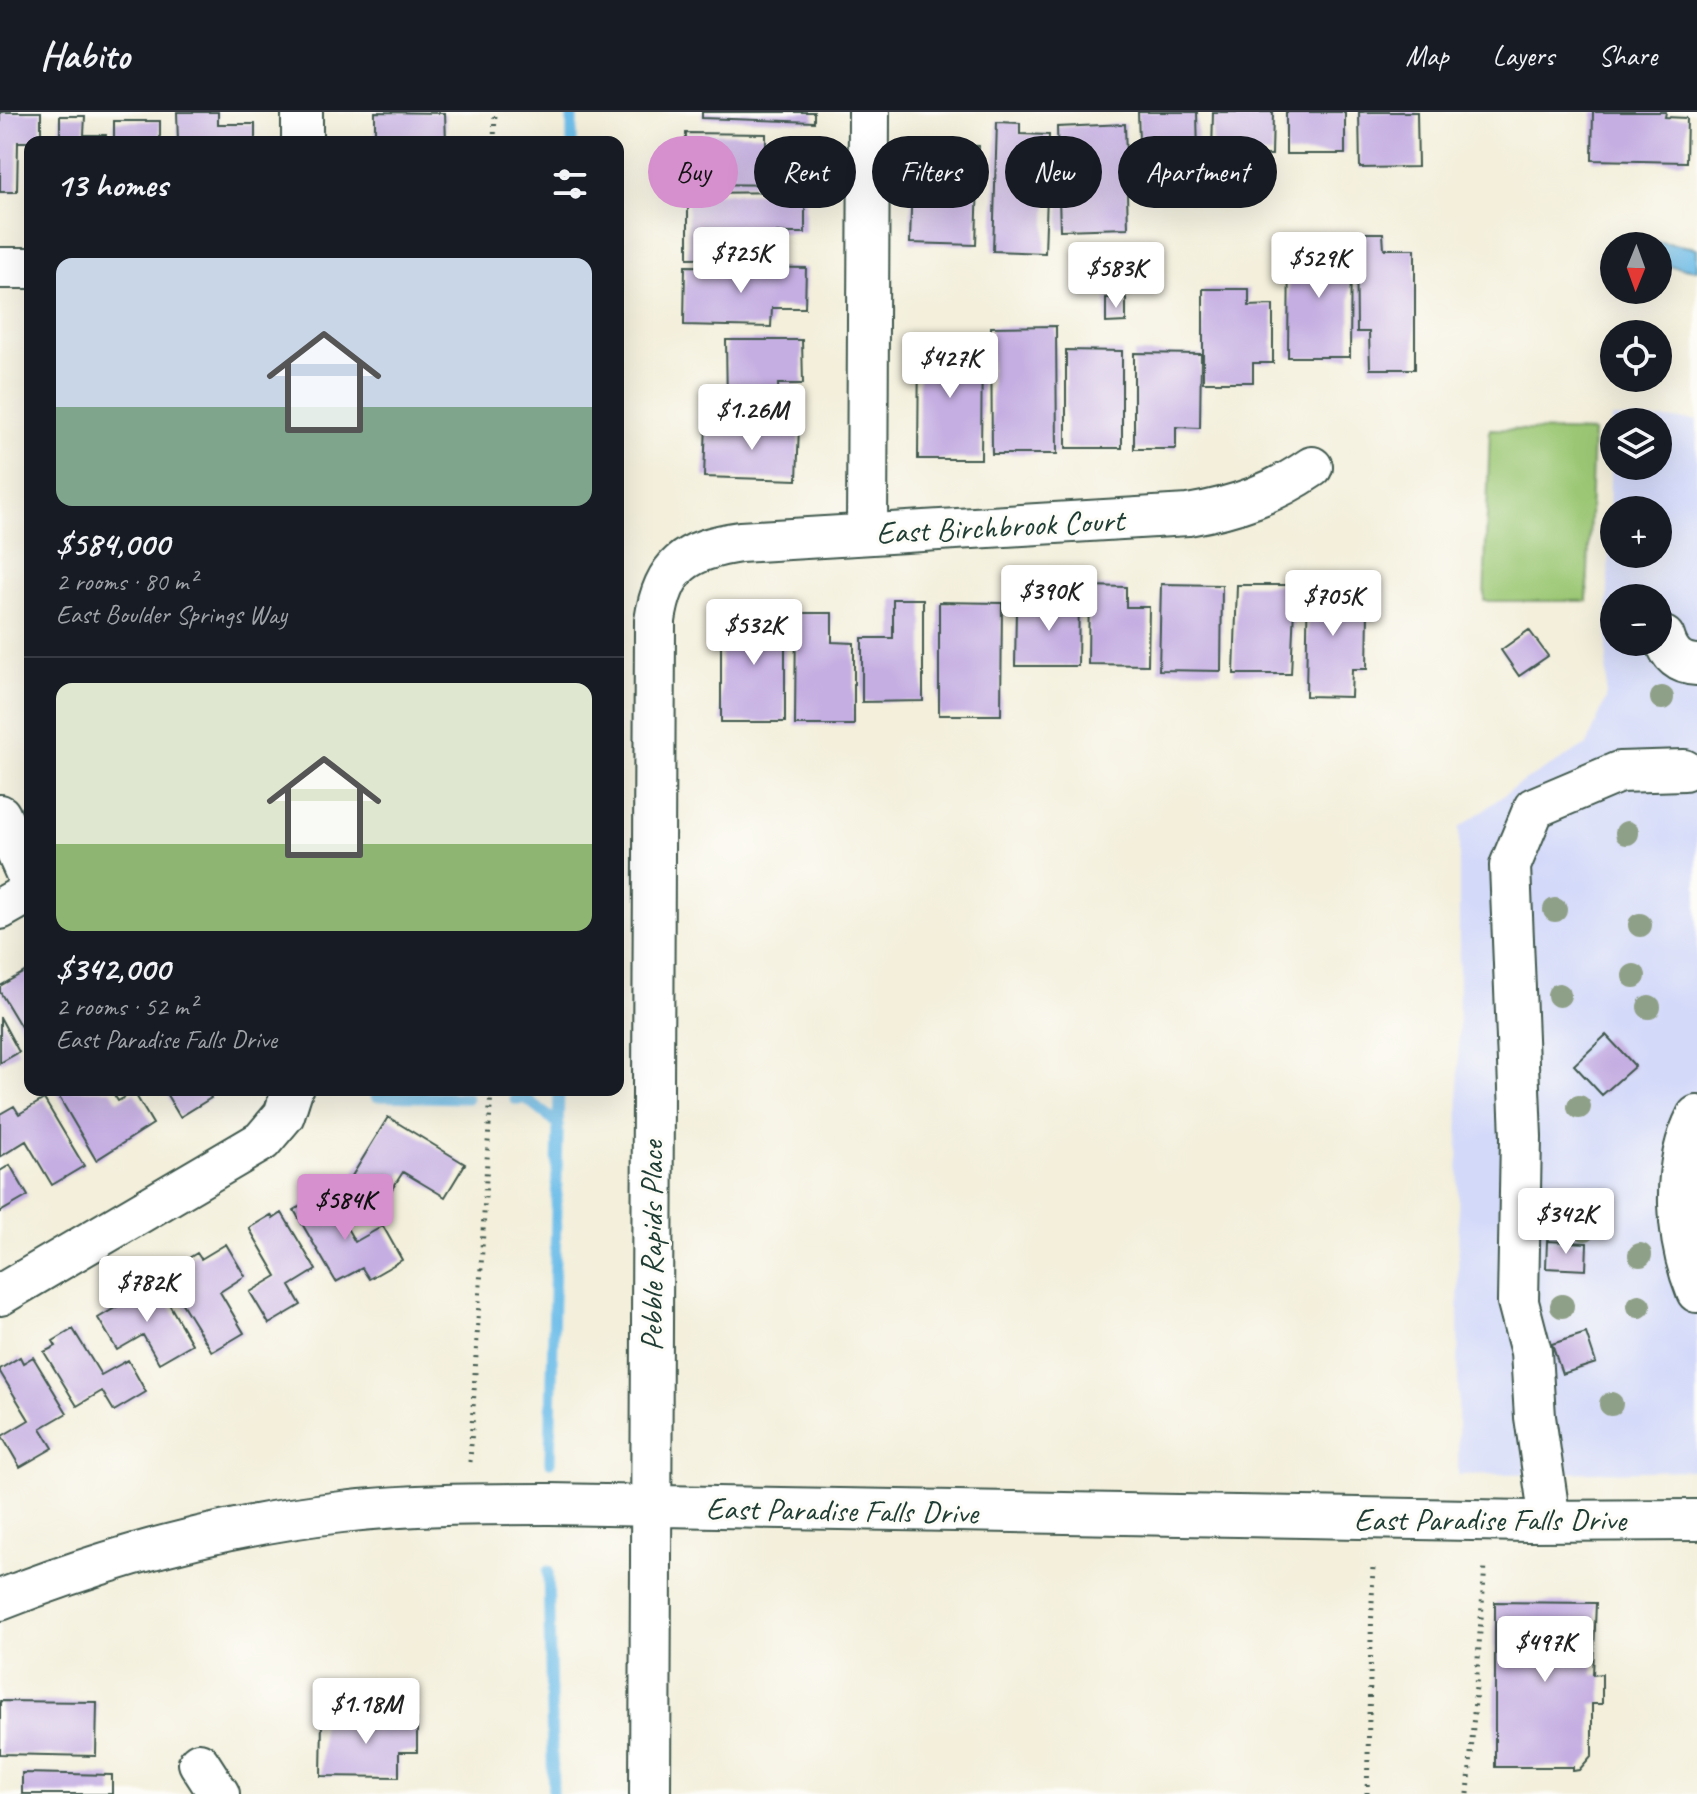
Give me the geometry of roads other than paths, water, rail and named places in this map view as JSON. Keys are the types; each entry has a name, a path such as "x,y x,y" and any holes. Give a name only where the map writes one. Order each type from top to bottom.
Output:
{"street":[{"path":"302,112 302,136"},
{"path":"867,533 869,112"},
{"path":"0,268 24,268"},
{"name":"East Birchbrook Court","path":"681,560 701,550 731,543 1188,515 1255,500 1285,486 1312,467"},
{"name":"Pebble Rapids Place","path":"650,1794 655,621 658,596 667,576 681,560"},
{"path":"1672,655 1697,665"},
{"path":"1550,1521 1539,1448 1531,1352 1518,1302 1521,1137 1510,866 1534,808 1619,772 1684,770"},
{"path":"0,815 24,869"},
{"path":"0,909 24,895"},
{"path":"0,1295 262,1141 288,1102"},
{"path":"1697,1116 1683,1163 1680,1212 1681,1240 1697,1292"},
{"name":"East Paradise Falls Drive","path":"0,1600 94,1565 155,1548 285,1520 367,1509 434,1505 549,1504 1550,1521 1697,1520"}],"water":[{"path":"1672,244 1697,248 1697,270 1672,266"}],"waterway":[{"path":"572,112 572,136"},
{"path":"376,1096 467,1098"},
{"path":"550,1462 559,1096"},
{"path":"515,1099 527,1099 559,1125"},
{"path":"548,1571 553,1794"}]}
